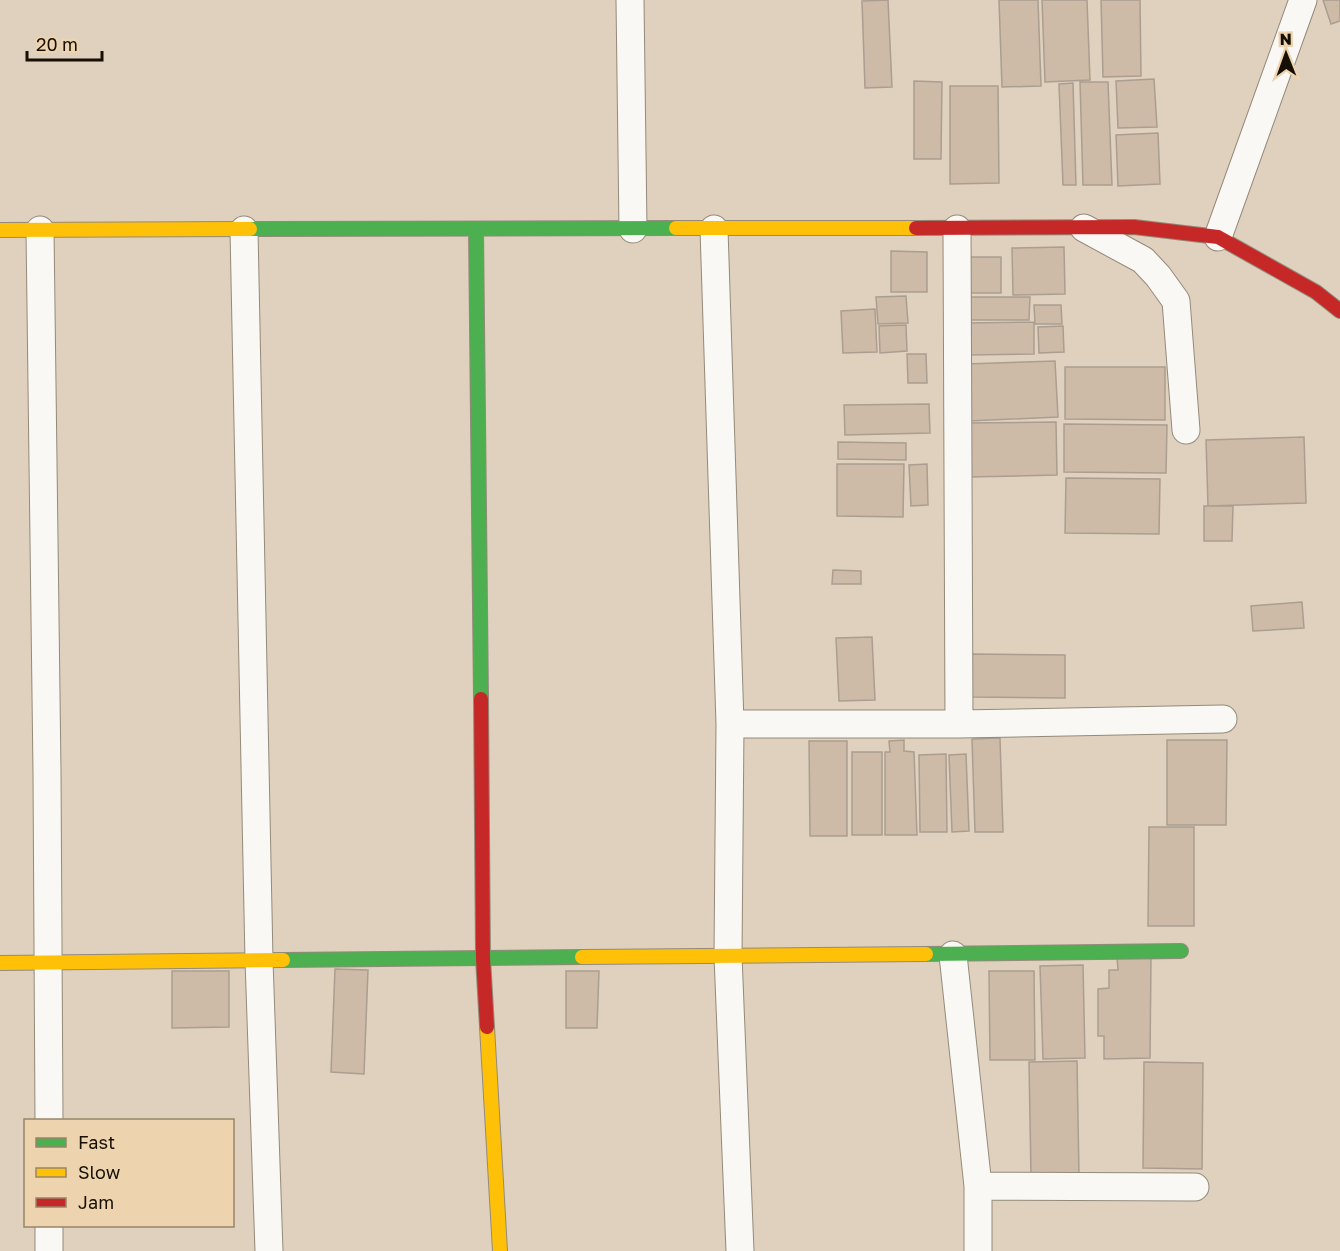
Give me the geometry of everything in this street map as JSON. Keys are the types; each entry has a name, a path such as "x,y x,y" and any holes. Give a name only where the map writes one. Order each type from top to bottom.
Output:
{"street":[{"path":"630,0 633,229"},
{"path":"1218,237 1304,0"},
{"path":"1084,228 1143,260 1176,301 1186,430"},
{"path":"0,230 1134,228 1218,237 1316,292 1340,311"},
{"path":"476,229 483,958 500,1251"},
{"path":"714,229 730,724 728,956 740,1251"},
{"path":"957,229 960,724"},
{"path":"40,230 49,1119"},
{"path":"244,230 259,960 269,1251"},
{"path":"730,724 960,724 1223,719"},
{"path":"0,963 1181,951"},
{"path":"953,955 978,1186 978,1251"},
{"path":"978,1186 1195,1187"},
{"path":"49,1227 49,1251"}],"building":[{"path":"888,0 892,87 865,88 862,1"},
{"path":"999,0 1038,0 1041,86 1002,87"},
{"path":"1042,0 1087,0 1090,80 1045,82"},
{"path":"1101,0 1140,0 1141,76 1103,77"},
{"path":"1323,0 1340,0 1340,21 1331,24"},
{"path":"1154,79 1157,127 1118,128 1116,81"},
{"path":"914,81 942,82 941,159 914,159"},
{"path":"1080,82 1108,82 1112,185 1083,185"},
{"path":"1073,83 1076,185 1063,185 1059,84"},
{"path":"950,86 998,86 999,183 950,184"},
{"path":"1158,133 1160,184 1118,186 1116,135"},
{"path":"1064,247 1065,294 1013,295 1012,248"},
{"path":"891,251 927,252 927,292 891,292"},
{"path":"968,257 1001,257 1001,293 968,293"},
{"path":"906,296 908,323 878,324 876,297"},
{"path":"968,297 1030,297 1029,320 967,320"},
{"path":"1034,305 1061,305 1062,324 1035,324"},
{"path":"875,309 877,352 843,353 841,311"},
{"path":"1034,322 1034,354 968,355 967,323"},
{"path":"906,325 907,351 880,353 879,326"},
{"path":"1063,326 1064,352 1039,353 1038,327"},
{"path":"907,354 926,354 927,383 908,383"},
{"path":"1055,361 1058,417 969,421 966,364"},
{"path":"1065,367 1165,367 1165,420 1065,419"},
{"path":"929,404 930,433 845,435 844,405"},
{"path":"1056,422 1057,475 968,477 967,423"},
{"path":"1064,424 1167,425 1166,473 1064,472"},
{"path":"1304,437 1306,503 1208,506 1206,440"},
{"path":"838,442 906,443 906,460 838,459"},
{"path":"837,464 904,464 903,517 837,516"},
{"path":"927,464 928,505 911,506 909,465"},
{"path":"1066,478 1160,479 1159,534 1065,533"},
{"path":"1204,506 1233,506 1232,541 1204,541"},
{"path":"833,570 861,571 861,584 832,584"},
{"path":"1302,602 1304,628 1253,631 1251,606"},
{"path":"872,637 875,700 839,701 836,638"},
{"path":"972,654 1065,655 1065,698 972,697"},
{"path":"1000,738 1003,832 975,832 972,739"},
{"path":"904,740 904,751 914,752 917,835 885,835 885,752 890,752 889,741"},
{"path":"1167,740 1227,740 1226,825 1167,825"},
{"path":"809,741 847,741 847,836 810,836"},
{"path":"852,752 882,752 882,835 852,835"},
{"path":"946,754 947,832 920,832 919,755"},
{"path":"966,754 969,831 952,832 949,755"},
{"path":"1149,827 1194,827 1194,926 1148,926"},
{"path":"1117,957 1151,958 1150,1058 1104,1059 1104,1036 1098,1036 1098,989 1109,988 1109,970 1118,970"},
{"path":"1083,965 1085,1058 1043,1059 1040,966"},
{"path":"335,969 368,970 364,1074 331,1072"},
{"path":"172,971 229,971 229,1027 172,1028"},
{"path":"566,971 599,971 597,1028 566,1028"},
{"path":"989,971 1034,971 1035,1060 990,1060"},
{"path":"1077,1061 1079,1176 1031,1176 1029,1062"},
{"path":"1144,1062 1203,1063 1202,1169 1143,1168"}],"traffic: fast":[{"path":"250,229 676,228"},
{"path":"476,229 481,699"},
{"path":"926,954 1181,951"},
{"path":"283,960 582,957"}],"traffic: slow":[{"path":"676,228 916,228"},
{"path":"0,230 250,229"},
{"path":"582,957 926,954"},
{"path":"0,963 283,960"},
{"path":"487,1027 500,1251"}],"traffic: jam":[{"path":"916,228 1134,227 1218,237 1316,292 1340,311"},
{"path":"481,699 483,958 487,1027"}]}
